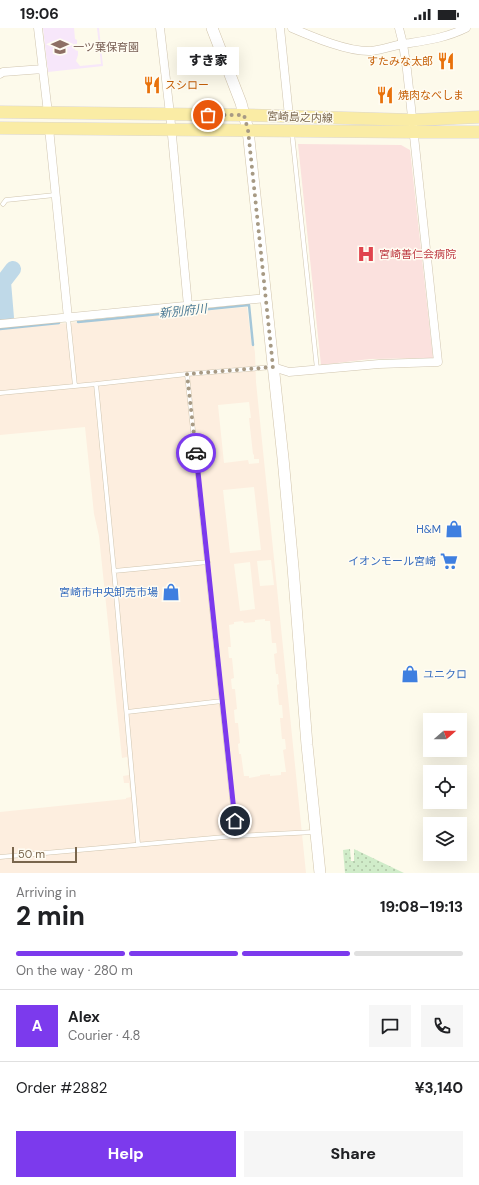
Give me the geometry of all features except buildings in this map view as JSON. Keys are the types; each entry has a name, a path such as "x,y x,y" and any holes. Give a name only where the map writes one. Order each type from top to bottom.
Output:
{"main road":[{"name":"宮崎島之内線","path":"0,112 244,115 413,120 479,117"},
{"name":"宮崎島之内線","path":"0,128 479,132"}],"street":[{"path":"38,28 48,112"},
{"path":"160,28 170,114 188,306"},
{"path":"212,28 238,95 248,130 292,560 307,745 320,873"},
{"path":"280,28 289,116"},
{"path":"292,28 333,44 371,51 436,39 466,28"},
{"path":"273,367 289,372 379,364 438,362 413,120 403,44 399,28"},
{"path":"0,74 3,72 43,69"},
{"path":"48,128 68,318"},
{"path":"0,324 266,298"}],"lane":[{"path":"292,130 317,369"},
{"path":"3,204 6,200 55,195"},
{"path":"68,318 75,386"},
{"path":"0,393 273,367"},
{"path":"187,374 236,836"},
{"path":"96,384 138,844"},
{"path":"114,571 208,562"},
{"path":"127,712 222,701"},
{"path":"0,857 236,836 315,832"}],"shaded area":[{"name":"一ツ葉保育園","path":"43,28 74,28 75,39 77,40 77,44 74,44 75,50 78,51 76,61 80,66 101,64 97,28 99,28 103,66 48,72"},
{"name":"宮崎善仁会病院","path":"298,144 401,145 410,150 433,358 370,359 321,365"},
{"name":"宮崎市中央卸売市場","path":"247,307 252,346 254,346 255,353 256,382 306,873 0,873 0,812 126,799 131,797 129,783 124,783 123,776 129,775 127,757 122,758 99,536 94,514 85,427 0,435 0,329","holes":["249,402 251,418 249,418 253,454 254,459 259,459 259,463 249,464 248,460 224,463 218,405","254,487 261,550 230,553 223,490","271,560 274,585 260,586 257,561","250,562 255,609 240,611 234,564","265,619 265,621 270,621 272,643 276,643 277,653 274,654 276,674 278,674 279,684 277,685 279,705 282,705 283,718 280,718 282,739 285,739 286,749 283,750 286,772 281,772 281,775 270,776 270,774 249,778 249,776 244,776 241,754 239,754 238,744 240,743 238,723 235,723 234,710 237,709 235,689 232,689 231,679 234,678 232,658 229,658 228,647 231,647 229,625 234,624 234,622 255,622 255,620"]}],"green space":[{"path":"350,849 351,861 354,861 354,849 404,873 345,873 343,850"}],"waterway":[{"name":"新別府川","path":"6,318 3,282 13,269"},
{"name":"新別府川","path":"78,322 249,305 253,345"},
{"name":"新別府川","path":"0,329 59,323"}],"way so far":[{"path":"196,453 187,374 273,367 248,130 244,115 208,115"}],"place":[{"name":"一ツ葉保育園","path":"60,47"},
{"name":"すたみな太郎","path":"446,61"},
{"name":"スシロー","path":"152,85"},
{"name":"焼肉なべしま","path":"385,95"},
{"name":"すき家","path":"208,115"},
{"name":"宮崎善仁会病院","path":"366,254"},
{"name":"H&M","path":"454,529"},
{"name":"イオンモール宮崎","path":"449,561"},
{"name":"宮崎市中央卸売市場","path":"171,592"},
{"name":"ユニクロ","path":"410,674"}],"route":[{"path":"196,453 235,821"}]}
